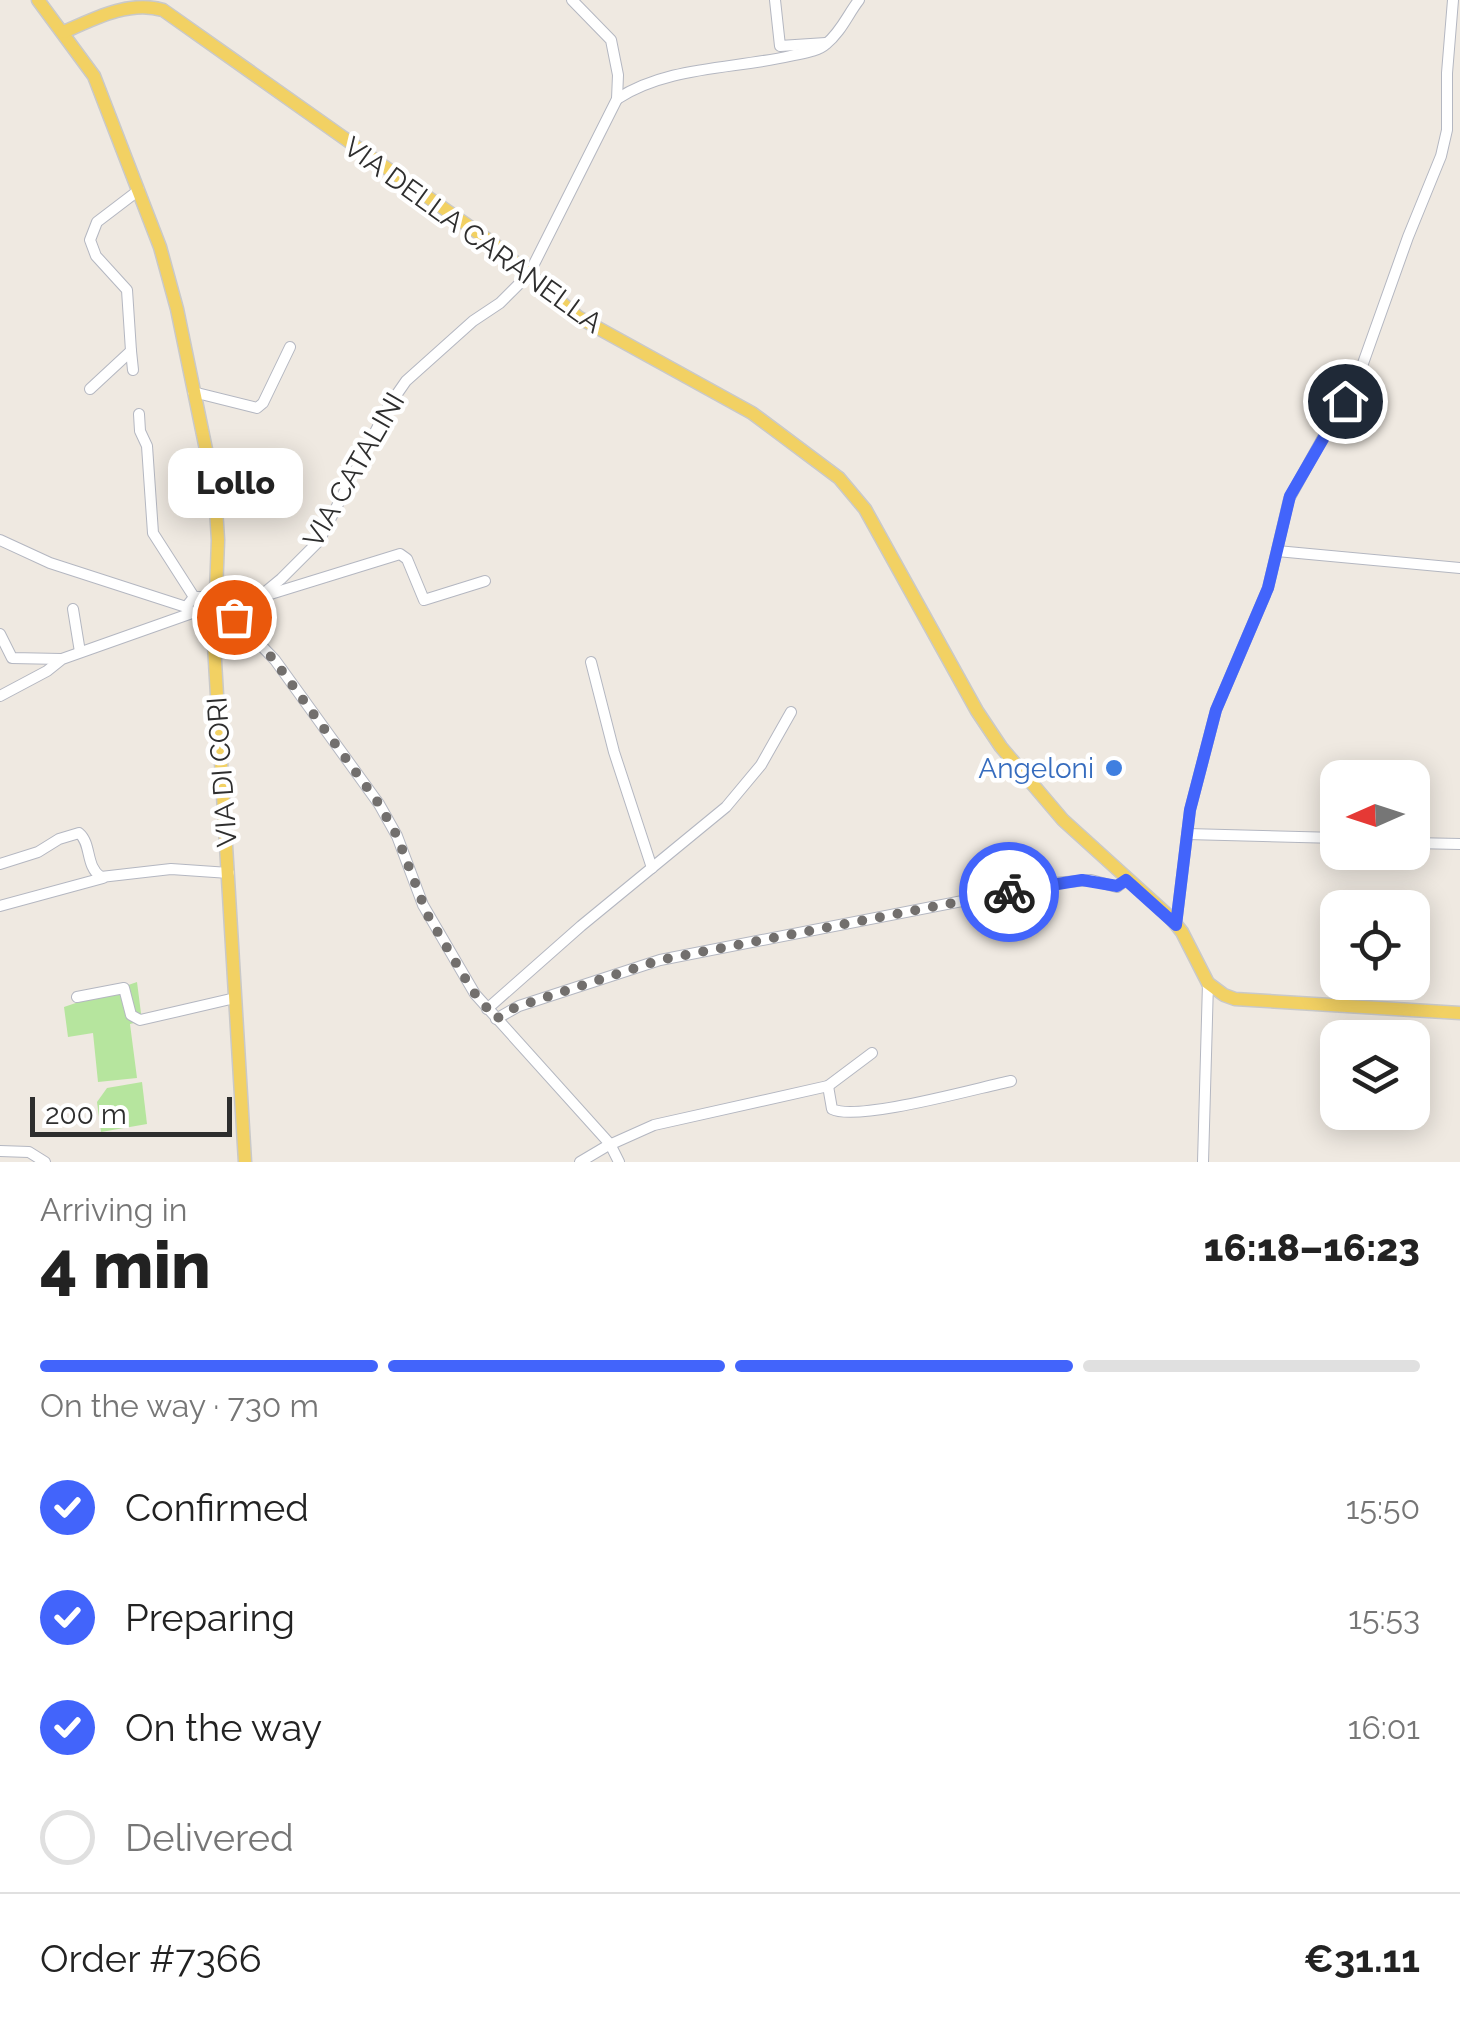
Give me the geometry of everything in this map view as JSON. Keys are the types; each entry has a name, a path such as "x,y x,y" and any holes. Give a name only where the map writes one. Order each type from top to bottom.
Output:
{"main road":[{"name":"VIA DI CORI","path":"38,0 94,76 138,190 169,277 216,498 214,634 245,1162"},
{"name":"VIA DELLA CARANELLA","path":"64,32 145,2 168,13 494,244 582,320 752,412 848,486 865,509 994,738 1056,812 1176,925 1208,982"},
{"path":"1208,982 1232,998 1460,1013"}],"street":[{"path":"572,0 611,40 617,99 657,82 709,68 798,54 827,44 859,0"},
{"path":"776,0 781,47 827,44"},
{"path":"1176,925 1187,834 1216,710 1264,596 1290,496 1363,364 1441,156 1447,130 1452,0"},
{"name":"VIA CATALINI","path":"214,634 304,557 321,537 403,385 529,274 617,99"},
{"path":"133,370 127,290 96,256 90,240 97,222 138,190"},
{"path":"193,392 259,407 290,347"},
{"path":"90,389 132,351"},
{"path":"139,414 147,448 153,533 194,597 215,605"},
{"path":"0,540 50,563 189,610"},
{"path":"1277,552 1460,568"},
{"path":"258,598 399,554 408,559 424,600 485,581"},
{"path":"189,610 194,597"},
{"path":"0,696 62,659 189,610 215,605"},
{"path":"73,609 80,652"},
{"path":"234,617 274,660 379,804 397,836 427,914 467,982 610,1144 619,1162"},
{"path":"0,634 12,658 62,659"},
{"path":"591,662 614,752 652,868"},
{"path":"487,1009 734,798 761,764 791,712"},
{"path":"0,864 81,834 91,868 104,878"},
{"path":"1187,834 1320,837"},
{"path":"1430,843 1460,844"},
{"path":"0,906 104,878 162,869 229,873"},
{"path":"496,1019 516,1007 660,960 1054,884 1088,880 1117,886 1126,880"},
{"path":"1203,1162 1208,982"},
{"path":"76,997 124,988 130,1015 140,1020 236,998"},
{"path":"580,1162 654,1125 828,1086 872,1052"},
{"path":"828,1086 832,1109 841,1112 876,1110 1010,1081"},
{"path":"0,1152 29,1152 45,1162"}],"green space":[{"path":"137,982 142,1021 130,1024 137,1078 98,1082 93,1033 68,1037 64,1007"},
{"path":"142,1082 147,1124 101,1132 97,1102 107,1088"}],"way so far":[{"path":"234,617 274,660 379,804 397,836 427,914 472,990 496,1019 516,1007 653,962 1009,892"}],"place":[{"name":"Lollo","path":"234,617"},
{"name":"Angeloni","path":"1114,768"}],"route":[{"path":"1009,892 1082,880 1117,886 1126,880 1176,925 1190,810 1216,710 1268,588 1290,496 1345,401"}]}
